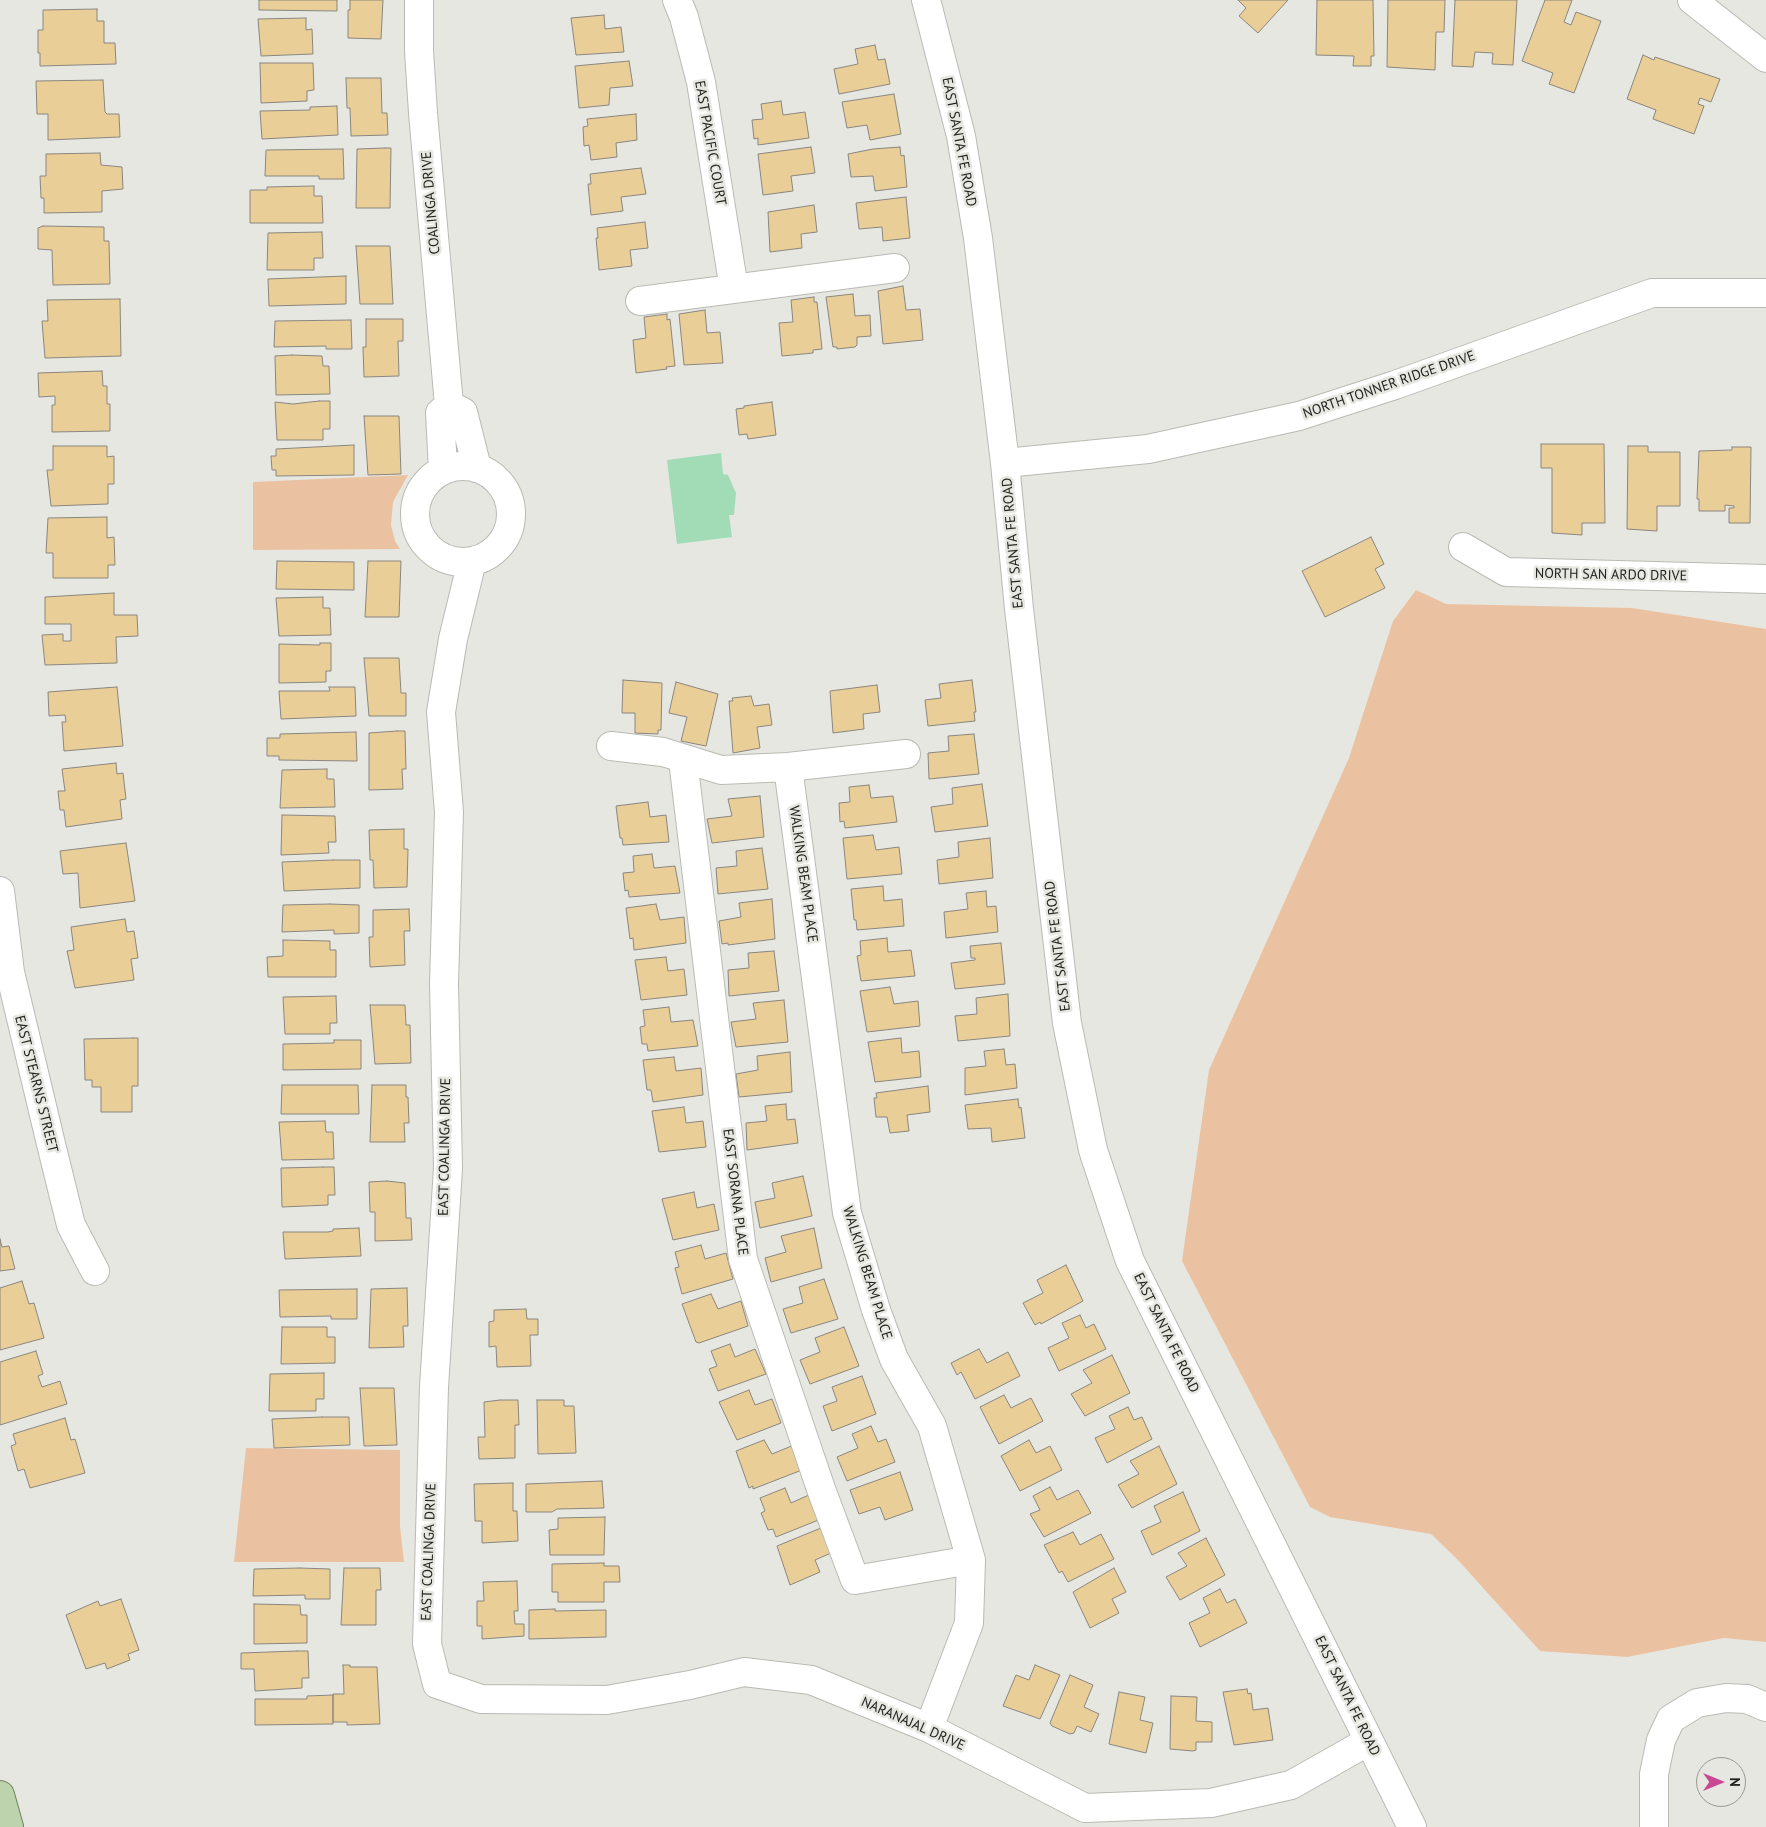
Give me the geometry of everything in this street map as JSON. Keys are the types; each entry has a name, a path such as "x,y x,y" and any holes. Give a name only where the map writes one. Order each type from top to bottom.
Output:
{"main road":[{"path":"0,1795 9,1827"}],"street":[{"name":"COALINGA DRIVE","path":"418,0 422,95 449,405 440,413 443,470"},
{"name":"EAST PACIFIC COURT","path":"677,0 684,17 701,82 734,289"},
{"name":"EAST SANTA FE ROAD","path":"926,0 937,36 962,146 978,238 1006,463 1019,609 1067,1022 1092,1150 1130,1261 1276,1559 1412,1827"},
{"path":"1692,0 1766,58"},
{"path":"640,301 895,268"},
{"name":"NORTH TONNER RIDGE DRIVE","path":"1006,463 1148,449 1299,416 1395,385 1652,293 1766,293"},
{"path":"449,405 463,412 477,468"},
{"path":"454,466 477,468 491,475 502,486 510,501 511,517 508,532 499,546 487,556 460,560 435,553 425,543 418,530 417,502 422,489 431,478 443,470 454,466"},
{"name":"NORTH SAN ARDO DRIVE","path":"1463,547 1506,572 1766,579"},
{"name":"EAST COALINGA DRIVE","path":"437,1684 427,1644 434,1387 448,1168 444,984 448,812 441,712 453,639 460,560"},
{"path":"611,746 664,752 683,760 721,770 788,767 906,754"},
{"name":"EAST SORANA PLACE","path":"683,760 743,1260 821,1489 855,1580 971,1560"},
{"name":"WALKING BEAM PLACE","path":"788,767 847,1213 876,1310 894,1359 932,1426 971,1560 969,1623 929,1728"},
{"name":"EAST STEARNS STREET","path":"0,891 8,1002 71,1225 94,1271"},
{"name":"NARANAJAL DRIVE","path":"437,1684 481,1699 607,1700 690,1685 744,1672 811,1680 929,1728 1084,1818 1211,1803 1291,1785 1369,1741"},
{"path":"1654,1827 1654,1774 1661,1740 1670,1719 1697,1703 1726,1698 1747,1699 1766,1707"}],"shaded area":[{"path":"721,453 723,474 728,475 736,493 734,515 729,515 732,537 677,544 667,460"},
{"path":"408,475 393,502 391,525 395,541 400,549 253,550 253,482"},
{"path":"1416,590 1446,604 1632,608 1766,629 1766,1642 1724,1638 1627,1657 1540,1651 1457,1559 1431,1534 1330,1517 1310,1507 1182,1261 1209,1070 1349,758 1393,621"},
{"path":"246,1448 400,1450 400,1526 404,1562 234,1562"}],"building":[{"path":"259,0 337,0 337,11 259,10"},
{"path":"350,0 383,0 381,39 348,38"},
{"path":"1238,0 1288,0 1258,33 1239,16 1246,8"},
{"path":"1317,0 1373,0 1374,56 1371,56 1371,66 1353,66 1354,56 1316,55"},
{"path":"1388,0 1445,0 1444,32 1436,32 1435,70 1387,67"},
{"path":"1455,0 1517,0 1513,65 1492,64 1493,53 1475,52 1473,67 1452,66"},
{"path":"1545,0 1572,0 1564,22 1571,25 1576,12 1601,21 1574,93 1549,84 1553,73 1522,61"},
{"path":"97,9 97,21 104,21 104,43 115,43 116,64 40,66 38,30 43,30 43,10"},
{"path":"604,15 605,29 621,27 624,52 576,55 571,18"},
{"path":"306,18 306,30 312,29 313,54 261,56 258,19"},
{"path":"875,45 878,60 885,59 890,84 839,94 834,69 858,64 855,49"},
{"path":"1643,55 1654,60 1655,57 1720,79 1711,102 1700,98 1698,104 1704,106 1694,134 1653,119 1656,110 1627,99"},
{"path":"629,61 633,86 610,88 609,105 579,108 575,66"},
{"path":"260,63 313,63 314,90 307,91 307,101 261,103"},
{"path":"346,78 381,78 382,113 387,113 388,135 351,136 350,108 347,108"},
{"path":"103,80 105,112 107,114 119,114 120,137 48,140 48,114 37,114 36,81"},
{"path":"894,94 901,134 870,140 867,125 847,128 842,102"},
{"path":"781,101 783,115 805,112 809,138 758,145 758,138 754,139 752,120 763,119 761,104"},
{"path":"337,106 338,135 262,139 260,111 310,110 310,107"},
{"path":"636,114 637,140 616,143 617,157 591,160 589,145 584,146 583,127 588,126 587,119"},
{"path":"811,147 815,173 791,176 793,191 763,195 758,154"},
{"path":"900,147 901,156 904,155 907,187 875,191 873,176 851,177 848,154 873,149"},
{"path":"391,148 390,208 356,208 357,149"},
{"path":"343,149 344,179 319,179 319,176 265,176 266,150"},
{"path":"100,153 101,165 122,167 123,189 102,191 102,212 44,213 44,198 41,198 40,176 46,176 46,154"},
{"path":"641,168 646,194 621,197 623,211 591,215 588,184 591,184 590,174"},
{"path":"314,186 314,196 322,196 323,223 250,223 250,190 267,190 267,187"},
{"path":"906,197 910,238 883,241 882,227 859,229 856,203"},
{"path":"814,205 817,232 801,234 802,248 770,252 768,212"},
{"path":"645,222 648,248 630,250 632,266 599,270 597,228"},
{"path":"43,226 104,227 104,241 109,241 110,284 53,285 52,250 38,249 38,228"},
{"path":"322,232 323,258 314,258 314,270 267,270 268,233"},
{"path":"356,246 390,246 393,304 360,304"},
{"path":"346,276 346,304 269,306 268,279"},
{"path":"903,286 906,310 920,309 923,340 883,344 878,291"},
{"path":"853,294 855,316 870,315 871,336 857,337 857,345 855,347 837,349 837,347 833,347 826,297"},
{"path":"814,297 814,302 817,302 822,349 813,350 813,353 782,356 779,323 793,322 791,300"},
{"path":"120,299 121,356 45,358 42,321 48,321 47,300"},
{"path":"705,310 707,333 720,332 723,363 684,365 679,314"},
{"path":"667,314 667,320 670,319 675,366 666,367 667,369 636,373 633,340 646,338 644,317"},
{"path":"366,319 403,319 403,341 398,341 399,376 364,377 363,347 366,347"},
{"path":"351,320 352,349 326,349 326,346 274,347 275,321"},
{"path":"275,356 322,356 323,366 329,366 330,394 276,395"},
{"path":"102,371 103,386 107,386 107,404 110,404 110,431 52,432 52,405 55,405 55,396 39,397 38,373"},
{"path":"330,401 330,429 323,429 323,440 277,440 275,402 293,404"},
{"path":"772,402 776,435 748,439 747,434 739,435 736,409"},
{"path":"364,416 399,416 401,474 368,475"},
{"path":"1541,444 1604,444 1605,523 1582,523 1582,535 1552,533 1552,468 1541,468"},
{"path":"354,445 354,475 276,476 276,470 272,470 271,456 276,456 276,449"},
{"path":"53,446 107,446 107,457 114,456 114,484 108,484 108,504 51,506 47,470 53,470"},
{"path":"1628,446 1648,446 1648,452 1680,452 1680,506 1657,506 1657,531 1627,529"},
{"path":"1732,447 1751,447 1750,523 1729,523 1729,508 1734,508 1734,506 1725,505 1725,511 1699,511 1699,499 1697,499 1699,451 1732,450"},
{"path":"107,517 107,538 114,537 115,565 108,565 108,578 53,578 53,553 46,553 48,518"},
{"path":"1371,537 1384,564 1375,569 1385,588 1325,617 1302,571"},
{"path":"277,561 354,562 354,590 276,589"},
{"path":"368,561 401,561 399,617 365,617"},
{"path":"114,593 114,615 137,615 138,636 116,637 117,663 45,665 42,635 63,634 63,641 71,641 71,624 45,624 45,597"},
{"path":"323,597 323,608 330,608 331,635 279,636 276,598"},
{"path":"320,643 331,643 331,671 326,671 326,682 279,683 279,644 320,645"},
{"path":"364,658 399,658 401,693 406,693 406,716 369,716"},
{"path":"623,680 662,683 661,730 658,730 658,734 635,733 635,713 622,713"},
{"path":"972,680 976,712 974,712 975,721 928,726 925,700 941,698 939,684"},
{"path":"676,682 718,694 706,746 681,741 687,717 669,713"},
{"path":"877,685 880,712 863,714 864,729 833,733 830,691"},
{"path":"117,687 123,746 64,751 62,722 66,722 65,715 49,716 48,692"},
{"path":"329,687 355,687 356,716 281,719 279,691 330,691"},
{"path":"751,696 754,706 769,704 772,725 757,727 760,748 733,753 729,701 733,701 732,698"},
{"path":"405,731 406,769 402,769 403,789 369,790 369,733"},
{"path":"356,732 357,761 279,760 279,756 267,756 267,738 280,738 280,734"},
{"path":"974,734 979,774 929,779 928,753 949,751 948,736"},
{"path":"116,763 117,774 123,773 126,799 120,800 122,819 66,827 64,810 60,810 58,791 65,791 62,769"},
{"path":"327,769 327,779 334,779 335,807 280,808 282,770"},
{"path":"982,784 988,826 935,832 931,807 953,804 952,788"},
{"path":"869,785 871,798 893,796 897,822 845,828 844,821 840,822 839,803 850,802 849,787"},
{"path":"760,796 764,837 712,843 707,819 732,816 728,799"},
{"path":"648,802 650,817 666,815 669,842 623,845 622,838 620,838 616,806"},
{"path":"282,815 335,816 336,842 328,842 329,853 281,855"},
{"path":"404,829 404,849 408,849 407,887 374,888 373,860 370,860 369,830"},
{"path":"873,835 876,850 899,847 902,874 847,879 843,838"},
{"path":"990,838 993,878 939,884 937,860 959,857 958,842"},
{"path":"126,843 135,901 80,908 78,873 63,874 60,851"},
{"path":"762,848 768,889 718,894 716,868 737,866 736,851"},
{"path":"652,854 654,868 675,866 680,893 629,897 628,890 625,891 623,873 634,872 633,856"},
{"path":"360,860 360,888 284,891 282,862"},
{"path":"883,886 884,901 902,899 904,926 857,930 856,920 854,920 851,889"},
{"path":"986,891 987,907 996,906 998,932 946,938 944,912 968,909 966,893"},
{"path":"772,899 775,939 728,945 728,943 722,944 719,921 741,917 739,903"},
{"path":"656,904 660,920 684,917 686,943 634,950 633,938 630,939 626,908"},
{"path":"283,905 359,905 359,933 334,934 334,930 282,932"},
{"path":"409,909 410,931 404,931 405,965 370,967 369,937 373,937 373,910"},
{"path":"125,919 127,932 134,931 138,958 131,959 134,980 75,988 67,951 74,950 71,927"},
{"path":"887,938 888,952 911,950 915,976 861,981 857,956 861,955 860,941"},
{"path":"283,940 330,941 330,950 336,950 336,977 268,977 267,957 283,956"},
{"path":"1001,943 1005,984 955,989 951,963 975,960 975,958 971,958 970,946"},
{"path":"774,951 779,991 729,996 728,970 749,968 748,953"},
{"path":"666,957 668,971 684,969 687,995 641,1000 635,960"},
{"path":"890,987 894,1004 918,1001 920,1026 867,1032 860,991"},
{"path":"1008,994 1010,1036 958,1041 955,1016 977,1014 976,998"},
{"path":"336,996 337,1023 330,1023 330,1034 285,1034 283,997"},
{"path":"784,1000 788,1042 736,1047 731,1022 756,1019 753,1003"},
{"path":"370,1005 405,1005 406,1025 410,1025 411,1063 375,1064"},
{"path":"669,1007 671,1022 693,1020 698,1046 648,1051 647,1044 642,1044 640,1027 645,1026 643,1010"},
{"path":"138,1038 138,1086 132,1086 132,1112 101,1112 101,1087 92,1087 92,1080 85,1080 84,1039"},
{"path":"901,1038 902,1053 919,1051 921,1077 875,1082 868,1042"},
{"path":"334,1040 361,1040 361,1069 283,1070 283,1044 334,1043"},
{"path":"1004,1049 1006,1065 1015,1064 1017,1088 965,1095 965,1068 986,1066 984,1051"},
{"path":"790,1052 792,1092 739,1097 736,1074 758,1070 757,1056"},
{"path":"674,1057 676,1071 701,1068 703,1095 653,1102 651,1090 647,1090 643,1060"},
{"path":"282,1085 358,1085 359,1114 281,1114"},
{"path":"372,1085 406,1085 409,1123 404,1123 405,1142 370,1142"},
{"path":"928,1086 930,1112 907,1115 909,1131 890,1133 887,1117 876,1117 874,1098 877,1098 876,1093"},
{"path":"1018,1099 1019,1108 1021,1107 1025,1138 992,1142 991,1128 968,1129 965,1105"},
{"path":"786,1104 787,1120 795,1119 798,1143 747,1150 746,1123 767,1121 765,1106"},
{"path":"684,1107 686,1123 703,1121 706,1147 659,1152 652,1111"},
{"path":"325,1121 326,1132 333,1132 334,1159 282,1160 279,1122"},
{"path":"334,1167 335,1195 328,1195 328,1205 282,1207 281,1168"},
{"path":"803,1176 812,1216 760,1228 755,1202 775,1198 772,1183"},
{"path":"369,1182 405,1183 406,1218 411,1218 412,1240 375,1241 375,1212 370,1212"},
{"path":"694,1192 697,1208 714,1204 719,1230 673,1240 662,1199"},
{"path":"359,1228 361,1256 285,1259 283,1232 328,1232 333,1231 333,1229"},
{"path":"814,1228 822,1268 771,1282 765,1258 786,1252 781,1236"},
{"path":"0,1239 2,1247 9,1246 15,1269 0,1271"},
{"path":"701,1245 705,1259 726,1253 733,1279 682,1294 675,1268 679,1267 675,1252"},
{"path":"1066,1265 1083,1301 1041,1324 1040,1322 1035,1325 1023,1303 1043,1293 1037,1280"},
{"path":"824,1279 838,1319 791,1333 783,1309 803,1303 799,1287"},
{"path":"22,1281 29,1304 34,1303 44,1338 0,1350 0,1288"},
{"path":"407,1288 408,1326 403,1326 404,1347 369,1348 371,1289"},
{"path":"357,1289 357,1319 331,1319 331,1316 280,1317 279,1290"},
{"path":"711,1294 718,1309 741,1301 748,1326 699,1343 696,1342 682,1304"},
{"path":"526,1309 527,1319 538,1319 538,1335 530,1335 531,1366 497,1367 496,1346 489,1347 489,1322 494,1321 494,1310"},
{"path":"1080,1315 1086,1328 1094,1324 1106,1349 1059,1371 1048,1348 1069,1338 1062,1323"},
{"path":"282,1327 327,1327 327,1337 335,1337 335,1363 281,1364"},
{"path":"844,1327 859,1366 810,1384 800,1360 820,1352 815,1338"},
{"path":"730,1344 735,1357 755,1349 766,1374 718,1391 709,1369 717,1366 711,1351"},
{"path":"979,1349 987,1363 1008,1352 1020,1376 975,1399 961,1372 957,1375 951,1363"},
{"path":"36,1351 43,1374 38,1376 42,1387 60,1381 67,1404 0,1425 0,1362"},
{"path":"1112,1355 1130,1393 1085,1416 1071,1394 1092,1383 1083,1370"},
{"path":"324,1373 324,1399 316,1399 316,1411 269,1411 270,1374"},
{"path":"862,1376 876,1414 832,1431 823,1406 837,1401 832,1387"},
{"path":"360,1388 394,1388 397,1445 364,1446"},
{"path":"749,1390 755,1405 772,1399 781,1423 737,1440 719,1402"},
{"path":"1004,1395 1011,1408 1031,1398 1043,1421 999,1444 980,1407"},
{"path":"518,1400 519,1425 515,1425 515,1458 479,1459 478,1437 485,1437 484,1402"},
{"path":"537,1400 564,1400 564,1406 574,1406 576,1453 538,1454"},
{"path":"1128,1407 1134,1420 1142,1417 1152,1439 1107,1463 1095,1438 1115,1429 1109,1416"},
{"path":"349,1417 350,1445 274,1448 272,1419"},
{"path":"65,1418 71,1440 75,1439 85,1473 30,1488 24,1469 18,1471 11,1446 16,1444 13,1434"},
{"path":"871,1426 878,1442 886,1439 895,1462 847,1481 837,1457 858,1448 852,1434"},
{"path":"764,1440 772,1454 794,1445 802,1470 753,1489 753,1486 749,1488 736,1451"},
{"path":"1029,1440 1036,1453 1050,1446 1062,1470 1020,1491 1001,1456"},
{"path":"1159,1446 1177,1484 1132,1508 1118,1485 1139,1474 1130,1461"},
{"path":"900,1472 913,1510 885,1520 880,1507 859,1514 850,1490"},
{"path":"602,1481 604,1508 526,1512 526,1484"},
{"path":"513,1483 513,1511 517,1511 518,1541 482,1543 482,1521 475,1521 474,1484"},
{"path":"1050,1487 1057,1500 1078,1490 1091,1513 1044,1537 1030,1514 1040,1510 1033,1496"},
{"path":"785,1488 791,1503 811,1494 821,1519 776,1537 773,1529 768,1530 761,1513 765,1511 760,1498"},
{"path":"1183,1492 1200,1531 1152,1555 1141,1531 1161,1522 1154,1506"},
{"path":"605,1517 604,1555 550,1555 549,1530 558,1529 558,1518"},
{"path":"821,1528 831,1553 815,1560 820,1572 790,1585 777,1546"},
{"path":"1073,1532 1080,1545 1101,1534 1114,1559 1068,1582 1062,1571 1059,1573 1044,1545"},
{"path":"1206,1538 1225,1575 1180,1600 1166,1577 1187,1566 1178,1553"},
{"path":"604,1563 604,1566 619,1566 620,1582 604,1582 604,1602 558,1602 558,1592 552,1592 552,1564"},
{"path":"344,1568 380,1568 381,1590 376,1590 376,1625 341,1625"},
{"path":"1114,1568 1126,1592 1112,1599 1119,1613 1090,1628 1073,1592"},
{"path":"254,1569 330,1569 330,1599 305,1599 305,1595 253,1596"},
{"path":"517,1581 518,1611 514,1611 515,1624 524,1624 524,1636 482,1639 482,1626 477,1626 477,1601 484,1601 483,1582"},
{"path":"1220,1589 1227,1603 1235,1599 1247,1623 1200,1647 1189,1623 1210,1613 1203,1598"},
{"path":"121,1599 139,1650 128,1654 130,1660 107,1669 105,1663 86,1669 66,1615 98,1601 100,1606"},
{"path":"254,1604 300,1605 301,1615 307,1615 307,1643 254,1644"},
{"path":"555,1609 555,1611 606,1610 606,1637 529,1639 529,1610"},
{"path":"308,1651 309,1678 302,1678 302,1688 255,1691 254,1669 241,1669 241,1653"},
{"path":"343,1665 350,1665 350,1667 377,1667 380,1724 347,1725 347,1722 333,1722 333,1694 344,1694"},
{"path":"1035,1665 1060,1675 1040,1719 1003,1706 1016,1675 1029,1680"},
{"path":"1070,1675 1093,1685 1084,1707 1099,1714 1091,1732 1077,1726 1074,1733 1070,1734 1052,1726 1050,1723"},
{"path":"1247,1689 1248,1694 1251,1693 1253,1710 1268,1708 1273,1740 1234,1745 1223,1692"},
{"path":"1119,1692 1145,1697 1140,1720 1153,1723 1146,1753 1109,1744"},
{"path":"333,1695 333,1724 255,1725 255,1699 307,1699 307,1696"},
{"path":"1171,1696 1197,1697 1196,1721 1212,1722 1212,1742 1196,1742 1196,1750 1193,1751 1170,1749"}]}
